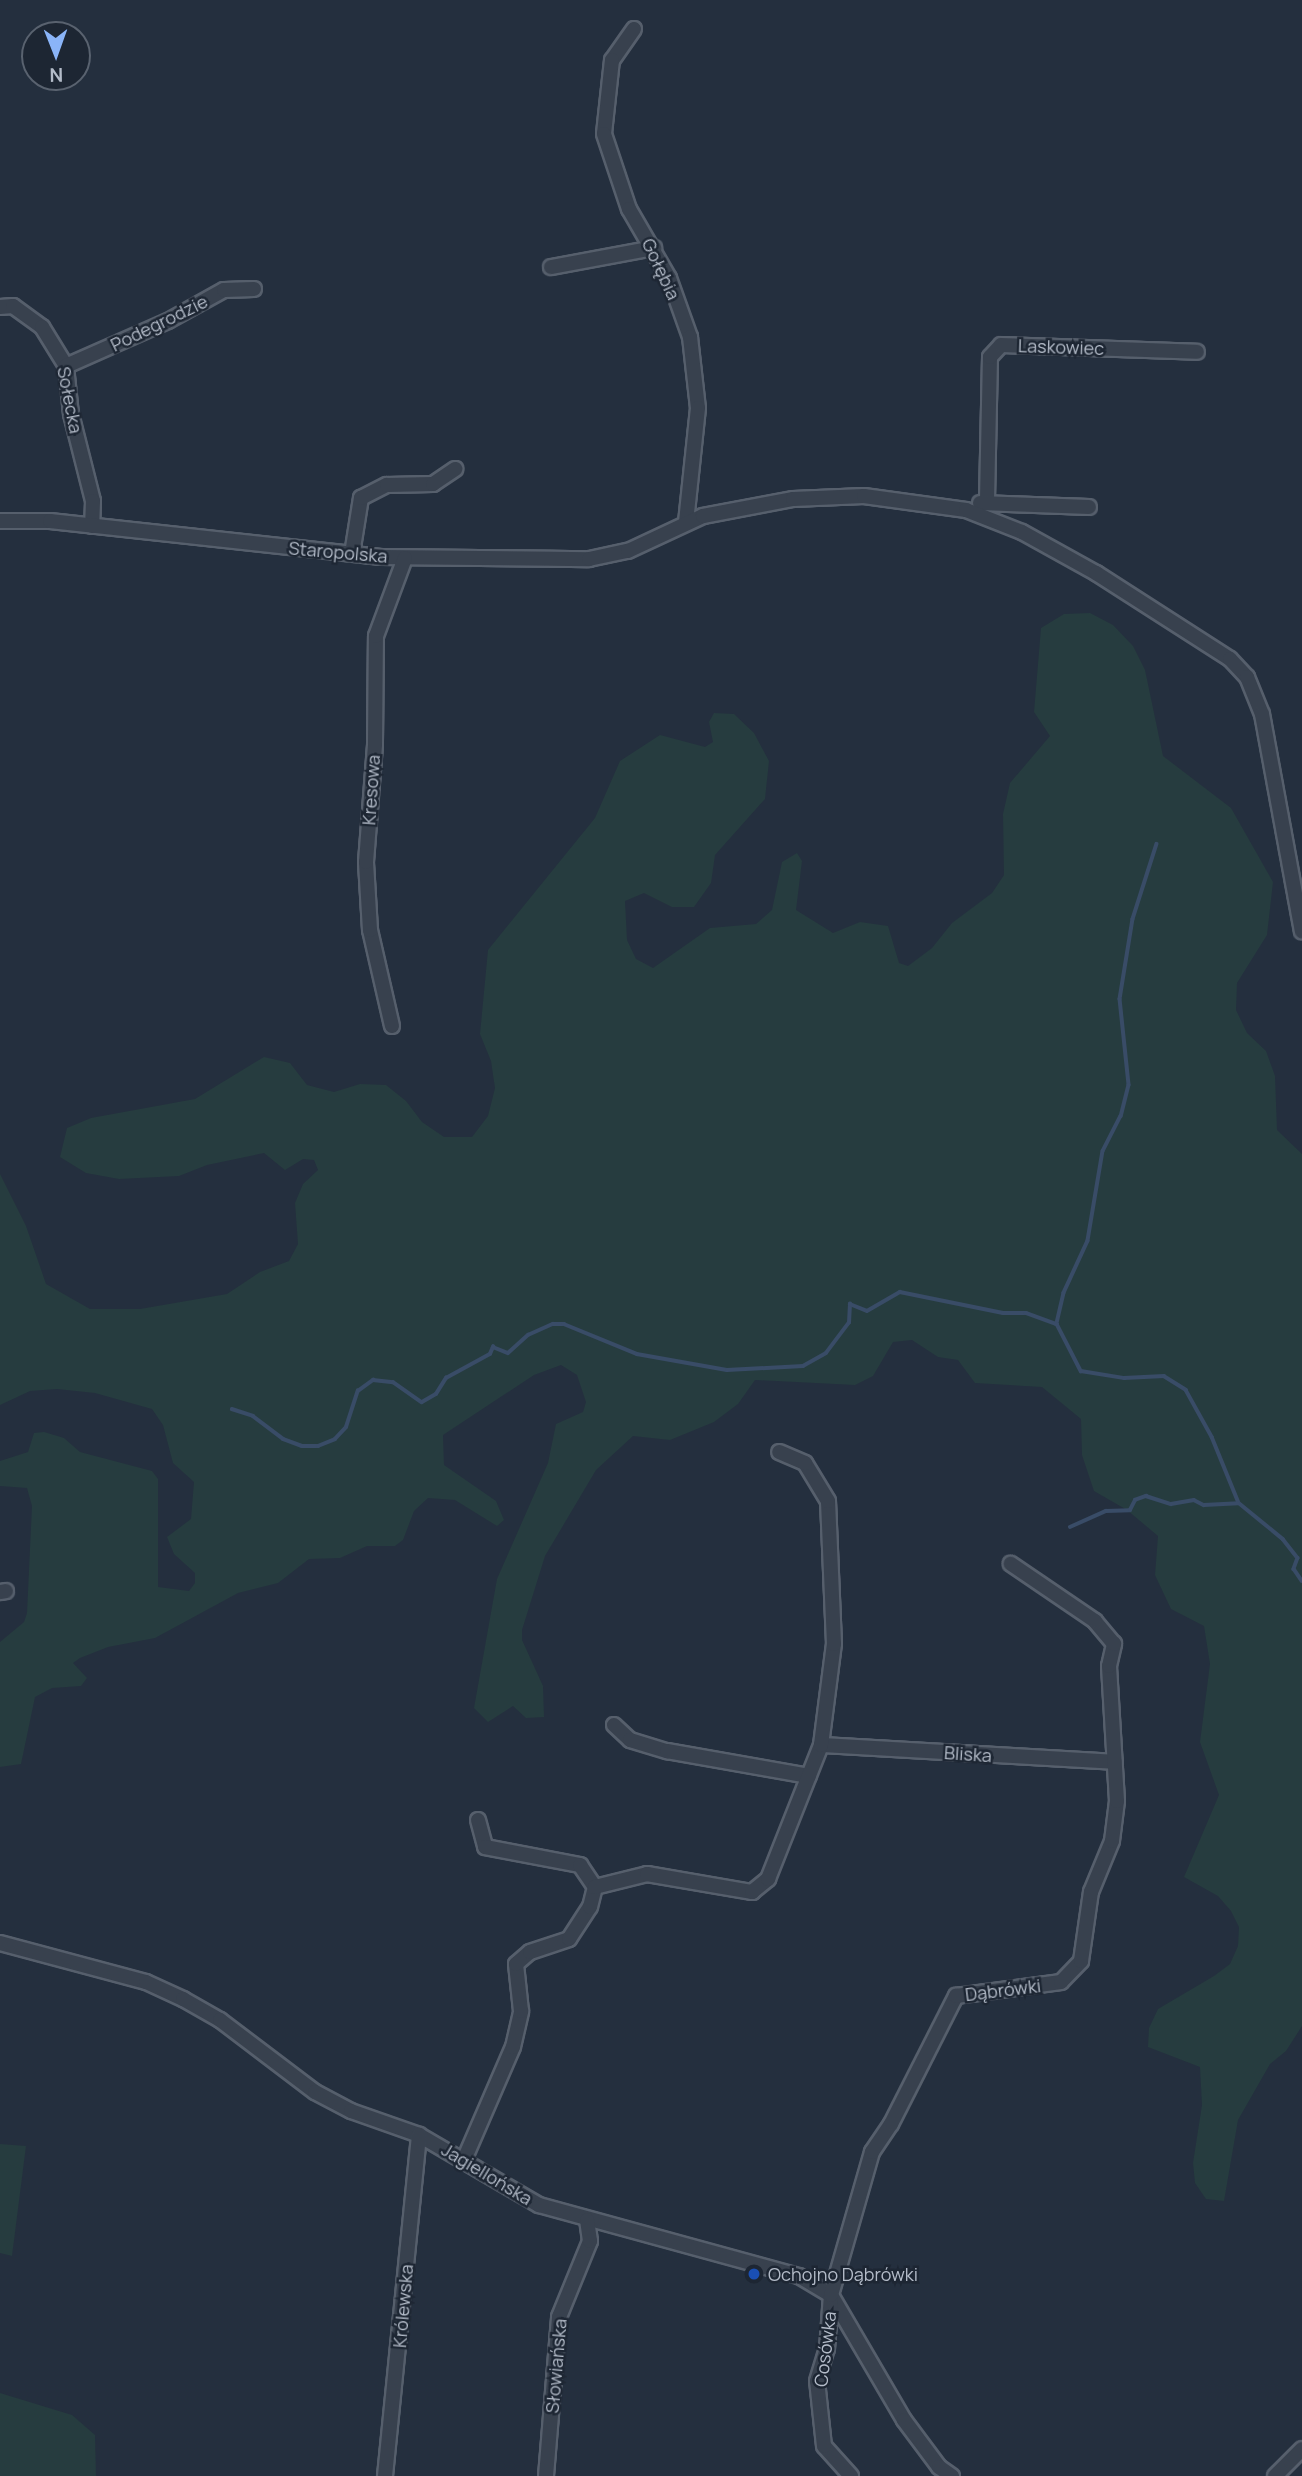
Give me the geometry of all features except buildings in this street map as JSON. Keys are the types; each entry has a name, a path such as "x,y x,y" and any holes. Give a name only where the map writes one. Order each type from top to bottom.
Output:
{"street":[{"name":"Gołębia","path":"634,29 612,60 604,134 629,209 654,248 690,337 698,408 686,522"},
{"path":"551,267 654,248"},
{"name":"Podegrodzie","path":"66,366 168,321 224,290 254,289"},
{"name":"Sołecka","path":"0,306 13,306 42,327 66,366 71,414 93,501 92,526"},
{"name":"Laskowiec","path":"986,500 990,357 1001,345 1197,352"},
{"path":"352,554 361,498 387,485 433,484 455,469"},
{"name":"Staropolska","path":"0,521 92,526 405,558 589,559 628,551 686,522 793,499 864,496 966,510 1022,532 1096,573 1230,659 1247,677 1262,714 1302,930"},
{"path":"966,510 986,500 1089,507"},
{"name":"Kresowa","path":"392,1026 370,930 366,862 374,744 376,636 405,558"},
{"path":"595,1887 647,1874 752,1892 768,1879 821,1745 834,1644 828,1501 805,1462 779,1452"},
{"name":"Dąbrówki","path":"831,2295 872,2152 891,2124 956,1996 1061,1982 1082,1961 1091,1892 1112,1841 1117,1801 1109,1666 1114,1644 1095,1621 1011,1564"},
{"path":"614,1725 630,1740 667,1751 809,1776"},
{"name":"Bliska","path":"821,1745 1115,1762"},
{"path":"464,2160 513,2047 520,2011 516,1964 530,1952 569,1939 590,1907 595,1887 580,1865 485,1847 478,1820"},
{"name":"Jagiellońska","path":"0,1943 146,1982 183,1999 220,2020 315,2092 351,2111 419,2135 464,2160 508,2190 587,2220 799,2276 831,2295 904,2420 939,2467 952,2476"},
{"name":"Królewska","path":"385,2476 419,2135"},
{"name":"Słowiańska","path":"546,2476 559,2317 590,2241 587,2220"},
{"name":"Cosówka","path":"831,2295 827,2349 817,2381 824,2446 851,2476"},
{"path":"1275,2476 1302,2449"}],"green space":[{"path":"1090,613 1113,625 1133,646 1145,670 1163,756 1231,808 1273,882 1267,935 1237,983 1236,1010 1247,1033 1266,1051 1275,1076 1277,1130 1302,1154 1302,2026 1286,2051 1270,2064 1238,2120 1224,2201 1206,2199 1195,2183 1193,2163 1202,2105 1200,2067 1148,2047 1149,2028 1158,2009 1230,1964 1238,1946 1239,1927 1231,1911 1218,1896 1184,1877 1219,1795 1200,1742 1210,1664 1204,1626 1171,1609 1155,1575 1158,1536 1127,1510 1094,1491 1082,1455 1081,1419 1042,1387 975,1383 958,1360 938,1357 912,1340 893,1342 873,1376 855,1385 755,1380 738,1404 714,1422 670,1440 633,1436 596,1470 545,1556 522,1630 522,1640 543,1686 544,1717 526,1718 513,1706 488,1722 474,1708 497,1579 548,1463 556,1424 583,1412 586,1402 577,1375 561,1365 534,1375 443,1435 444,1465 496,1501 504,1520 497,1526 455,1500 428,1498 414,1511 403,1540 395,1546 367,1546 340,1558 309,1559 278,1583 238,1593 155,1638 108,1647 80,1658 73,1663 87,1678 81,1686 52,1688 35,1697 21,1764 0,1767 0,1642 24,1622 27,1613 32,1506 27,1488 0,1486 0,1461 28,1452 34,1433 44,1432 64,1438 80,1452 152,1471 158,1479 158,1587 189,1591 195,1583 195,1573 174,1554 167,1537 191,1519 194,1482 173,1463 163,1425 152,1409 95,1393 57,1389 30,1391 0,1405 0,1174 26,1226 46,1284 90,1309 140,1309 227,1294 260,1272 289,1261 298,1244 295,1203 303,1184 318,1170 314,1160 303,1159 285,1170 264,1153 207,1165 179,1176 119,1179 86,1173 60,1157 67,1128 91,1118 195,1099 264,1057 290,1063 307,1085 334,1092 360,1084 386,1085 406,1101 422,1122 444,1137 472,1137 488,1116 495,1088 491,1061 480,1034 488,950 595,818 620,761 660,735 705,747 713,742 709,722 714,713 734,714 754,733 769,761 765,799 715,855 711,883 694,907 672,907 644,893 625,901 627,940 636,959 653,968 710,928 756,924 772,910 782,862 797,853 802,861 796,910 833,933 860,922 888,926 899,963 908,966 932,948 952,923 992,893 1004,875 1003,814 1010,783 1050,736 1034,712 1041,628 1064,614"},
{"path":"0,2144 26,2146 12,2256 0,2253"},
{"path":"0,2393 72,2415 95,2435 96,2476 0,2476"}],"waterway":[{"path":"1157,844 1133,919 1120,999 1129,1085 1121,1116 1103,1151 1088,1241 1064,1293 1057,1324 1081,1371 1124,1378 1164,1376 1186,1390 1212,1437 1239,1503 1283,1539 1298,1558 1294,1569 1302,1581"},
{"path":"232,1409 253,1416 283,1439 302,1446 318,1446 335,1439 346,1427 358,1391 373,1380 393,1382 422,1402 436,1394 446,1378 490,1354 493,1347 508,1353 528,1335 553,1324 564,1324 637,1354 727,1370 803,1366 826,1353 849,1323 850,1304 867,1311 900,1292 1003,1313 1026,1313 1057,1324"},
{"path":"1070,1527 1106,1511 1130,1510 1135,1500 1146,1496 1171,1504 1194,1500 1204,1505 1238,1503"}],"place":[{"name":"Ochojno Dąbrówki","path":"754,2274"}]}
